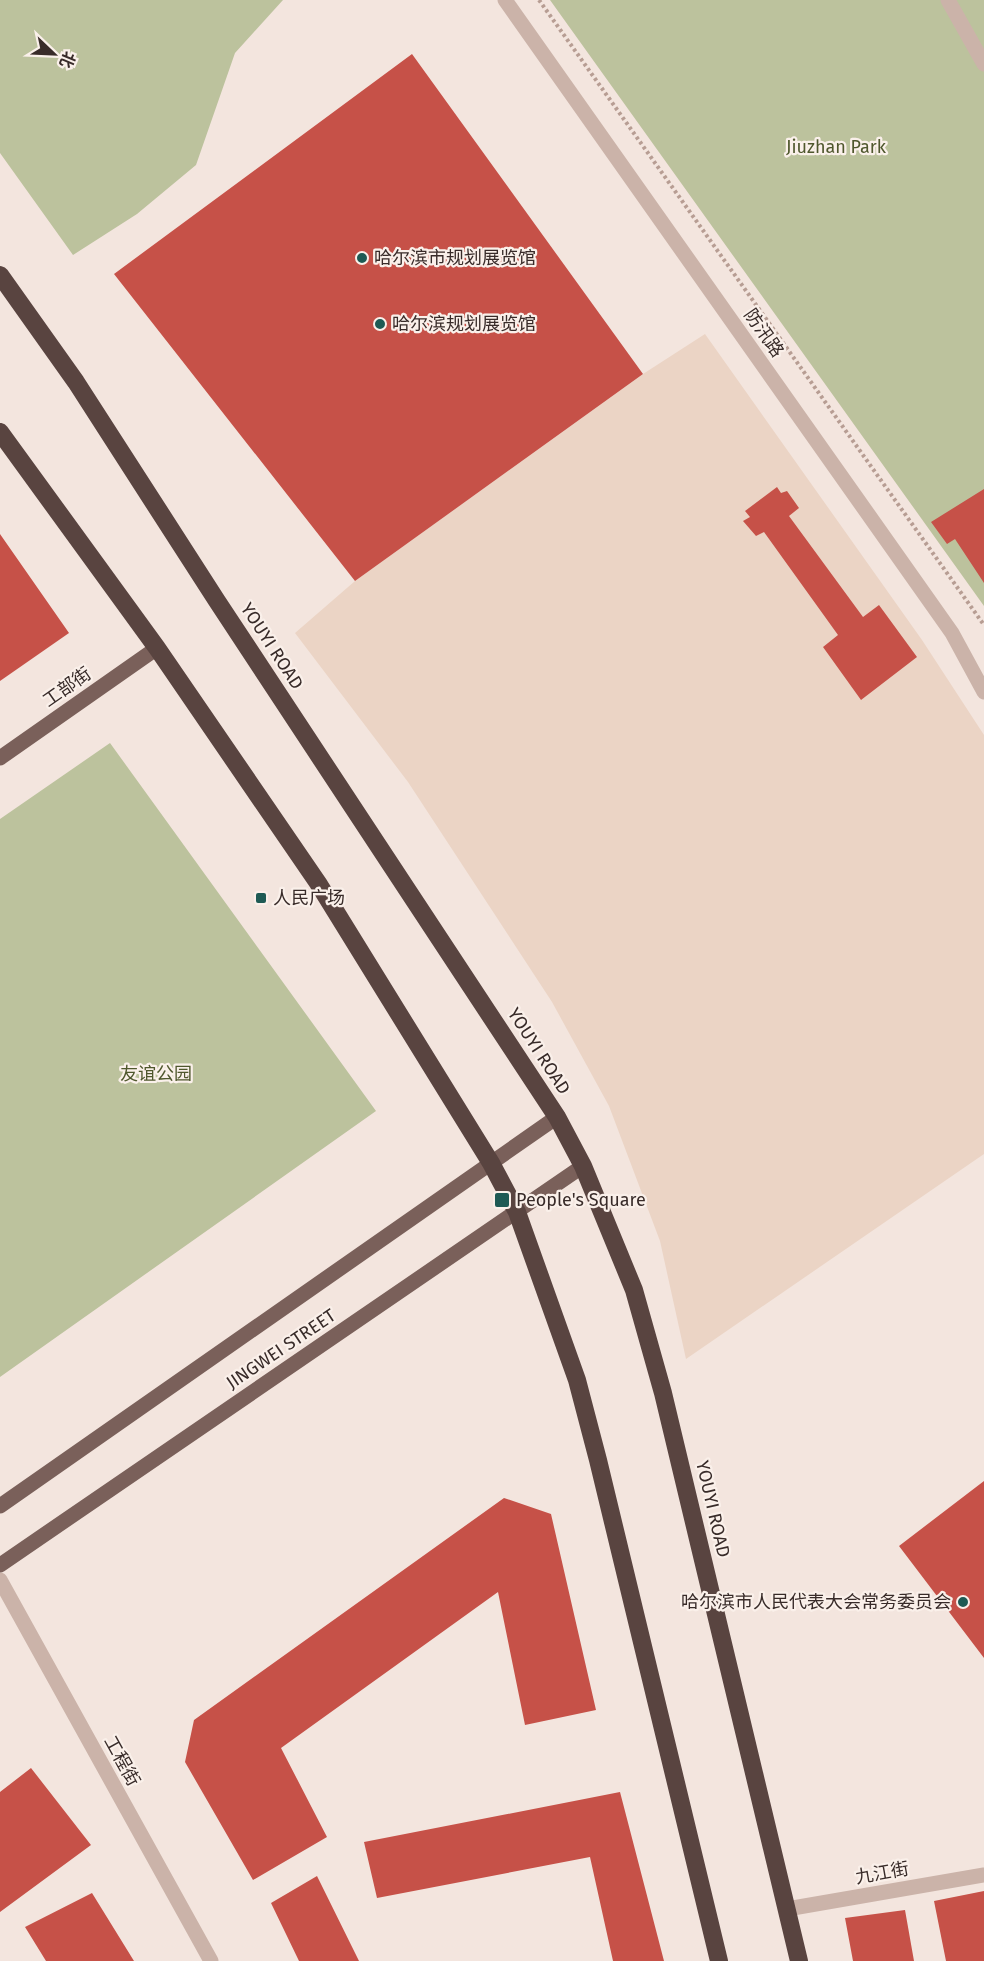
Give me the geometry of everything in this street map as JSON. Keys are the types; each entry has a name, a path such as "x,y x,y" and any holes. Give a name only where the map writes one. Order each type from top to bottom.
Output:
{"highway":[{"name":"YOUYI ROAD","path":"0,275 76,382 217,601 557,1117 584,1166 634,1290 663,1393 799,1961"},
{"path":"0,432 157,648 318,883 490,1163 517,1212 580,1391 719,1961"}],"main road":[{"name":"工部街","path":"0,758 157,648"},
{"name":"JINGWEI STREET","path":"0,1506 557,1117"},
{"name":"JINGWEI STREET","path":"0,1565 584,1166"}],"street":[{"name":"防汛路","path":"505,0 952,633 984,692"},
{"path":"948,0 984,64"},
{"name":"工程街","path":"0,1580 211,1961"},
{"name":"九江街","path":"787,1909 984,1875"}],"path":[{"path":"539,0 984,625"}],"green space":[{"path":"0,0 283,0 235,53 196,165 137,214 73,255 0,153"},
{"name":"Jiuzhan Park","path":"550,0 984,0 984,606"},
{"name":"友谊公园","path":"110,743 376,1111 0,1377 0,819"}],"shaded area":[{"name":"People's Square","path":"705,334 922,640 984,735 984,1154 686,1359 660,1241 609,1106 552,1002 408,782 295,633 355,581 643,374"}],"building":[{"name":"哈尔滨规划展览馆","path":"412,54 643,374 355,581 114,274"},
{"path":"777,487 781,493 787,491 799,508 789,516 863,617 879,605 917,657 861,700 823,647 838,635 764,532 756,536 743,521 750,517 745,511"},
{"path":"984,489 984,583 955,539 947,544 931,522"},
{"path":"0,534 69,633 0,681"},
{"name":"哈尔滨市人民代表大会常务委员会","path":"984,1481 984,1658 899,1546"},
{"path":"504,1498 551,1514 596,1710 525,1725 498,1592 281,1748 327,1837 253,1880 185,1762 194,1720"},
{"path":"31,1768 91,1845 0,1912 0,1792"},
{"path":"620,1792 664,1961 613,1961 590,1857 377,1898 364,1842"},
{"path":"317,1876 359,1961 299,1961 271,1903"},
{"path":"984,1891 984,1961 946,1961 934,1901"},
{"path":"92,1893 134,1961 46,1961 25,1927"},
{"path":"905,1910 914,1961 853,1961 845,1918"}],"place":[{"name":"哈尔滨市规划展览馆","path":"362,258"},
{"name":"哈尔滨规划展览馆","path":"380,324"},
{"name":"人民广场","path":"261,898"},
{"name":"People's Square","path":"502,1200"},
{"name":"哈尔滨市人民代表大会常务委员会","path":"963,1602"}]}
